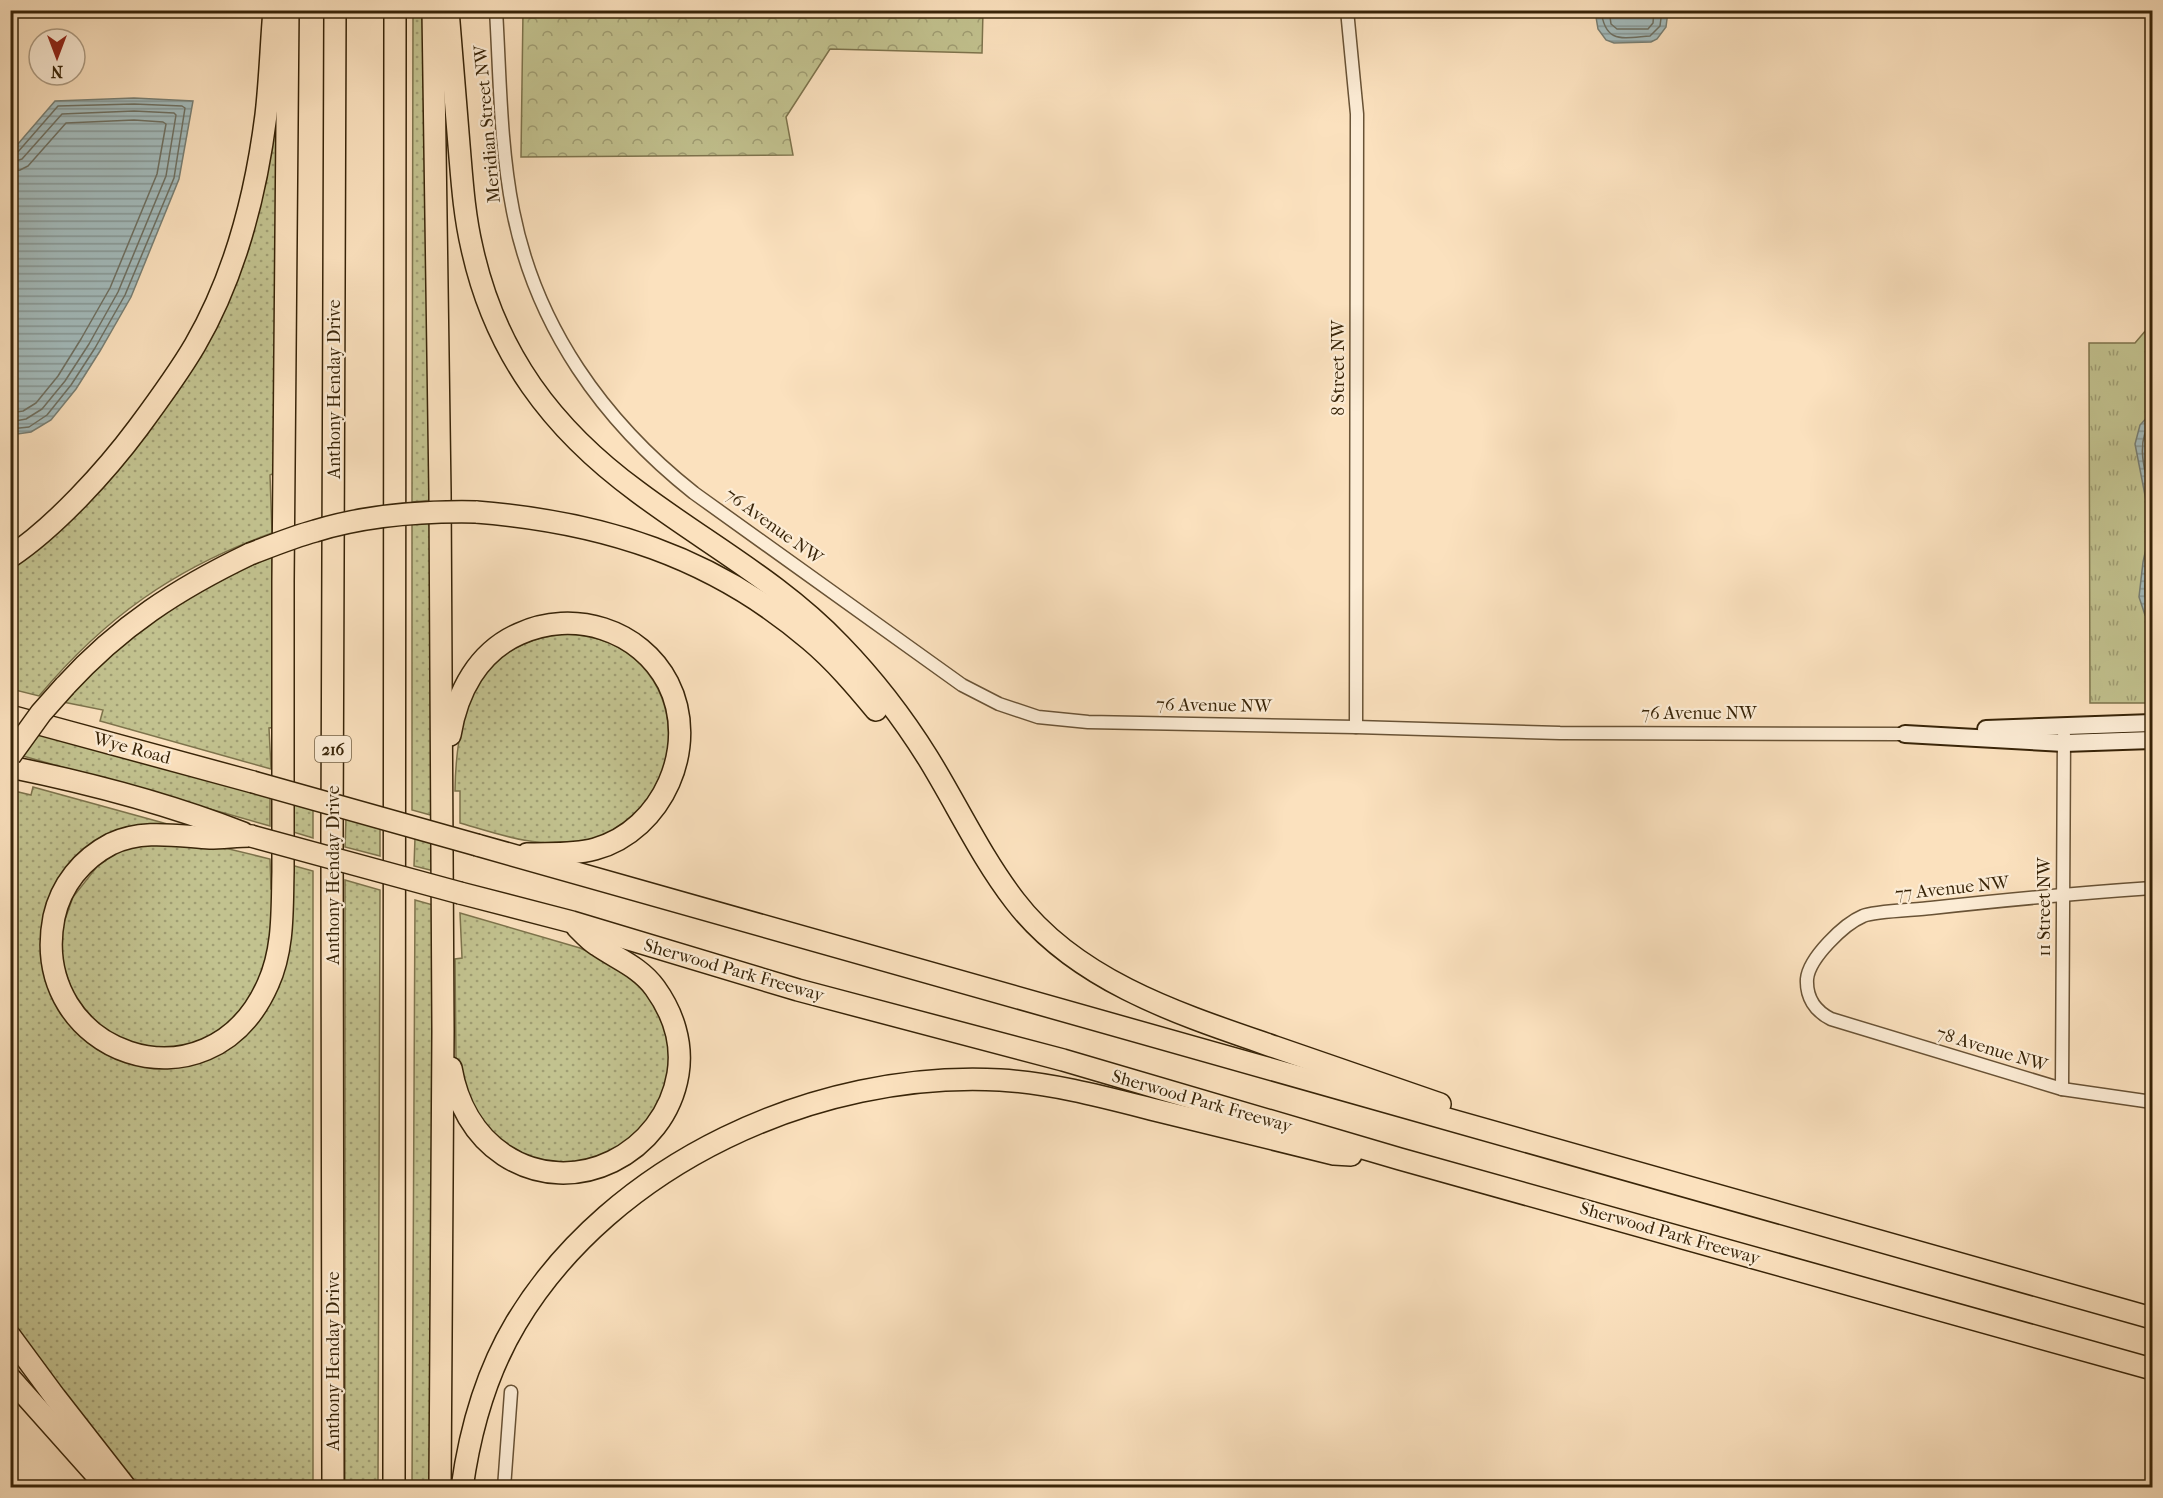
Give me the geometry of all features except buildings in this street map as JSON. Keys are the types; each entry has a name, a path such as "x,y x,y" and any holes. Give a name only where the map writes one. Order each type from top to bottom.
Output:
{"highway":[{"path":"10,557 23,549 54,521 116,458 176,376 196,344 231,266 244,224 266,114 274,10"},
{"path":"251,836 211,838 179,834 146,835 112,844 87,861 67,882 56,907 52,931 52,956 61,989 72,1009 85,1025 104,1041 131,1054 164,1058 185,1057 207,1050 230,1037 258,1005 269,982 277,954 282,914 283,872 288,10"},
{"name":"Anthony Henday Drive","path":"333,1488 332,837 335,10"},
{"path":"394,1488 395,10"},
{"path":"433,10 441,504 443,1031 440,1488"},
{"path":"448,10 463,198 472,249 492,315 532,388 551,413 604,466 666,513 754,571 824,628 863,671 909,730 1015,901 1065,950 1109,978 1152,1001 1194,1019 1448,1106 1477,1128"},
{"path":"10,756 41,713 87,662 135,621 194,582 249,554 317,530 351,522 425,512 476,512 532,517 572,524 639,542 670,553 702,569 769,609 811,640 851,680 912,754 975,839"},
{"path":"442,761 457,705 472,674 490,653 513,636 547,624 577,623 594,626 626,639 654,663 668,683 679,723 676,764 669,785 648,816 615,841 594,849 507,854"},
{"name":"Wye Road","path":"10,716 507,854"},
{"path":"10,766 108,790 217,823 251,836"},
{"name":"Sherwood Park Freeway","path":"251,836 572,922 798,990 1063,1060 1400,1159 2152,1369"},
{"path":"507,854 2152,1318"},
{"path":"443,1031 454,1086 462,1105 471,1122 484,1138 504,1155 546,1171 571,1173 594,1169 630,1152 659,1124 675,1089 679,1049 672,1018 654,987 642,974 596,945 572,922"},
{"path":"462,1488 467,1454 495,1364 517,1322 565,1257 594,1228 669,1170 714,1142 791,1110 860,1091 899,1084 942,1079 1002,1080 1067,1089 1334,1154 1400,1159"},
{"path":"10,1336 126,1488"},
{"path":"10,1378 108,1488"}],"street":[{"name":"Meridian Street NW","path":"496,10 506,162 513,211 527,265 548,317 563,344 592,392 618,423"},
{"name":"8 Street NW","path":"1347,10 1357,114 1356,727"},
{"name":"76 Avenue NW","path":"618,423 652,458 694,493 962,685 999,704 1038,717 1070,721 1560,733 1905,734 2064,743 2152,740"},
{"name":"76 Avenue NW","path":"1905,734 2065,725 2152,723"},
{"name":"11 Street NW","path":"2062,1089 2065,725"},
{"name":"77 Avenue NW","path":"1825,1016 1811,1002 1807,993 1807,976 1833,937 1864,916 2062,894 2152,888"},
{"name":"78 Avenue NW","path":"1825,1016 2062,1089 2152,1102"},
{"path":"504,1488 511,1392"}],"green space":[{"path":"426,10 434,500 412,502 413,11"},
{"path":"523,11 983,11 982,53 830,49 786,117 793,155 521,157"},
{"path":"278,43 277,472 270,475 272,533 204,562 144,598 90,642 39,696 11,689 11,561 23,552 211,326"},
{"path":"2152,323 2152,703 2090,703 2089,343 2135,343"},
{"path":"435,523 434,816 412,810 412,524"},
{"path":"272,557 272,632 279,634 278,727 269,728 271,769 100,721 103,710 63,702 112,653 149,624 208,586"},
{"path":"567,634 610,644 642,666 661,697 669,733 664,770 647,803 617,828 576,842 532,842 460,823 460,791 455,791 456,762 467,708 477,686 491,666 511,650 536,640"},
{"path":"40,732 270,797 270,826 23,756"},
{"path":"33,787 171,825 156,825 64,881 53,987 137,1062 250,1029 277,987 291,865 313,871 313,1487 138,1487 58,1387 11,1319 10,790 31,795"},
{"path":"291,803 313,809 313,838 290,831"},
{"path":"346,818 380,827 380,856 345,847"},
{"path":"415,838 434,843 434,871 414,866"},
{"path":"148,842 200,842 270,859 271,889 278,889 273,950 244,1015 189,1048 139,1047 106,1030 83,1010 73,994 61,958 62,928 73,897 103,859 127,847"},
{"path":"345,880 380,890 378,1487 345,1487"},
{"path":"415,900 433,905 433,1487 412,1488"},
{"path":"460,913 580,948 621,968 649,994 667,1028 671,1075 648,1127 592,1163 546,1164 499,1142 473,1110 456,1061 455,959 462,958"}],"water":[{"path":"1595,11 1668,11 1666,27 1657,39 1651,42 1614,43 1606,40 1598,29"},
{"path":"134,98 193,101 179,179 131,297 76,389 51,420 31,432 11,435 11,152 55,101"},
{"path":"2152,412 2152,621 2145,615 2139,597 2143,562 2151,526 2135,444 2140,425"}]}
